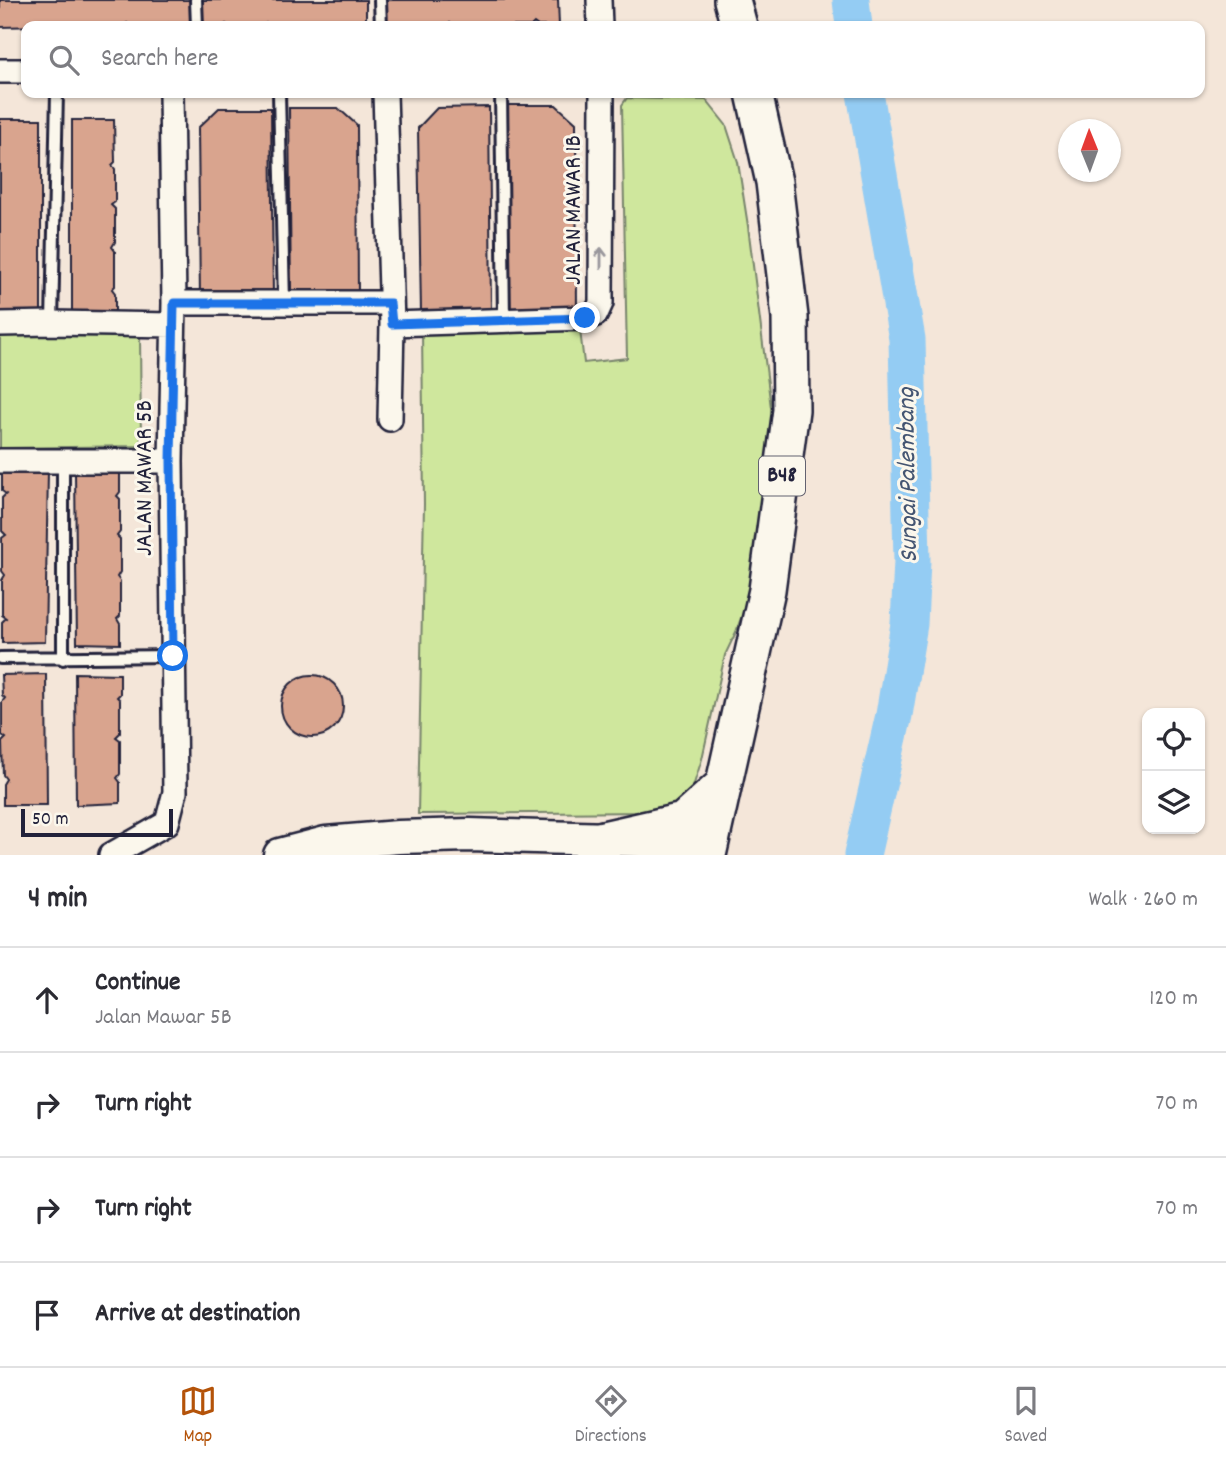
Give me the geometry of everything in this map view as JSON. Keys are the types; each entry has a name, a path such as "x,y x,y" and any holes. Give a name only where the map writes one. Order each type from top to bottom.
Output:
{"main road":[{"path":"732,0 737,21"},
{"name":"B48","path":"709,849 767,590 791,410 790,317 774,182 755,98"},
{"path":"603,839 682,821 723,785"},
{"path":"280,855 326,843 470,835 603,839 709,849"}],"street":[{"path":"599,0 600,21"},
{"path":"0,71 21,71"},
{"name":"JALAN MAWAR 5B","path":"111,855 167,823 175,792 170,98"},
{"path":"385,98 391,313 390,419"},
{"name":"JALAN MAWAR 1B","path":"504,319 585,318 596,314 601,303 601,98"},
{"path":"0,324 173,314 284,302 391,313 504,319"},
{"path":"0,461 171,461"}],"lane":[{"path":"196,0 197,21"},
{"path":"380,0 381,21"},
{"path":"52,323 57,98"},
{"path":"279,98 284,302"},
{"path":"501,98 504,319"},
{"path":"63,459 63,659"},
{"path":"0,658 173,656"}],"green space":[{"path":"627,98 706,100 726,125 738,162 748,226 776,447 748,598 725,655 702,759 693,787 676,804 656,812 418,814 424,504 422,331 580,330 584,363 627,358 622,105"},
{"path":"0,332 140,334 141,446 0,448"}],"building":[{"path":"0,0 191,0 191,21 21,21 21,26 0,27"},
{"path":"202,0 366,0 366,21 203,21"},
{"path":"385,0 558,0 559,21 386,21"},
{"path":"507,105 556,105 576,123 577,314 508,315"},
{"path":"489,107 491,313 421,313 418,128 437,108"},
{"path":"219,108 271,108 273,298 200,299 198,128"},
{"path":"289,108 338,108 357,125 358,296 291,297"},
{"path":"0,119 41,119 41,312 0,313"},
{"path":"72,120 114,120 115,162 112,165 115,169 115,202 111,205 115,209 115,242 112,247 115,251 115,286 112,289 115,293 115,314 72,313"},
{"path":"48,470 45,642 2,643 2,622 6,618 2,615 2,580 5,575 2,571 2,538 6,535 2,531 2,498 6,494 2,491 2,471"},
{"path":"75,472 120,473 120,492 117,496 120,499 120,532 117,536 120,539 120,572 117,577 120,581 120,616 117,619 120,624 120,644 77,643"},
{"path":"75,673 120,674 120,694 117,697 120,700 120,733 116,737 120,740 120,774 117,778 120,782 120,803 76,805"},
{"path":"46,674 47,805 3,805 3,784 6,779 3,775 2,742 6,738 2,735 2,702 5,698 2,695 1,675"},
{"path":"306,675 318,675 334,684 341,694 341,718 334,728 318,737 306,737 295,732 286,723 281,712 281,700 286,689 295,680"}],"waterway":[{"name":"Sungai Palembang","path":"851,0 853,21"},
{"name":"Sungai Palembang","path":"862,855 894,715 909,624 912,561 907,339 866,98"}],"route":[{"path":"173,656 171,461 174,303 390,303 392,324 585,318"}]}
